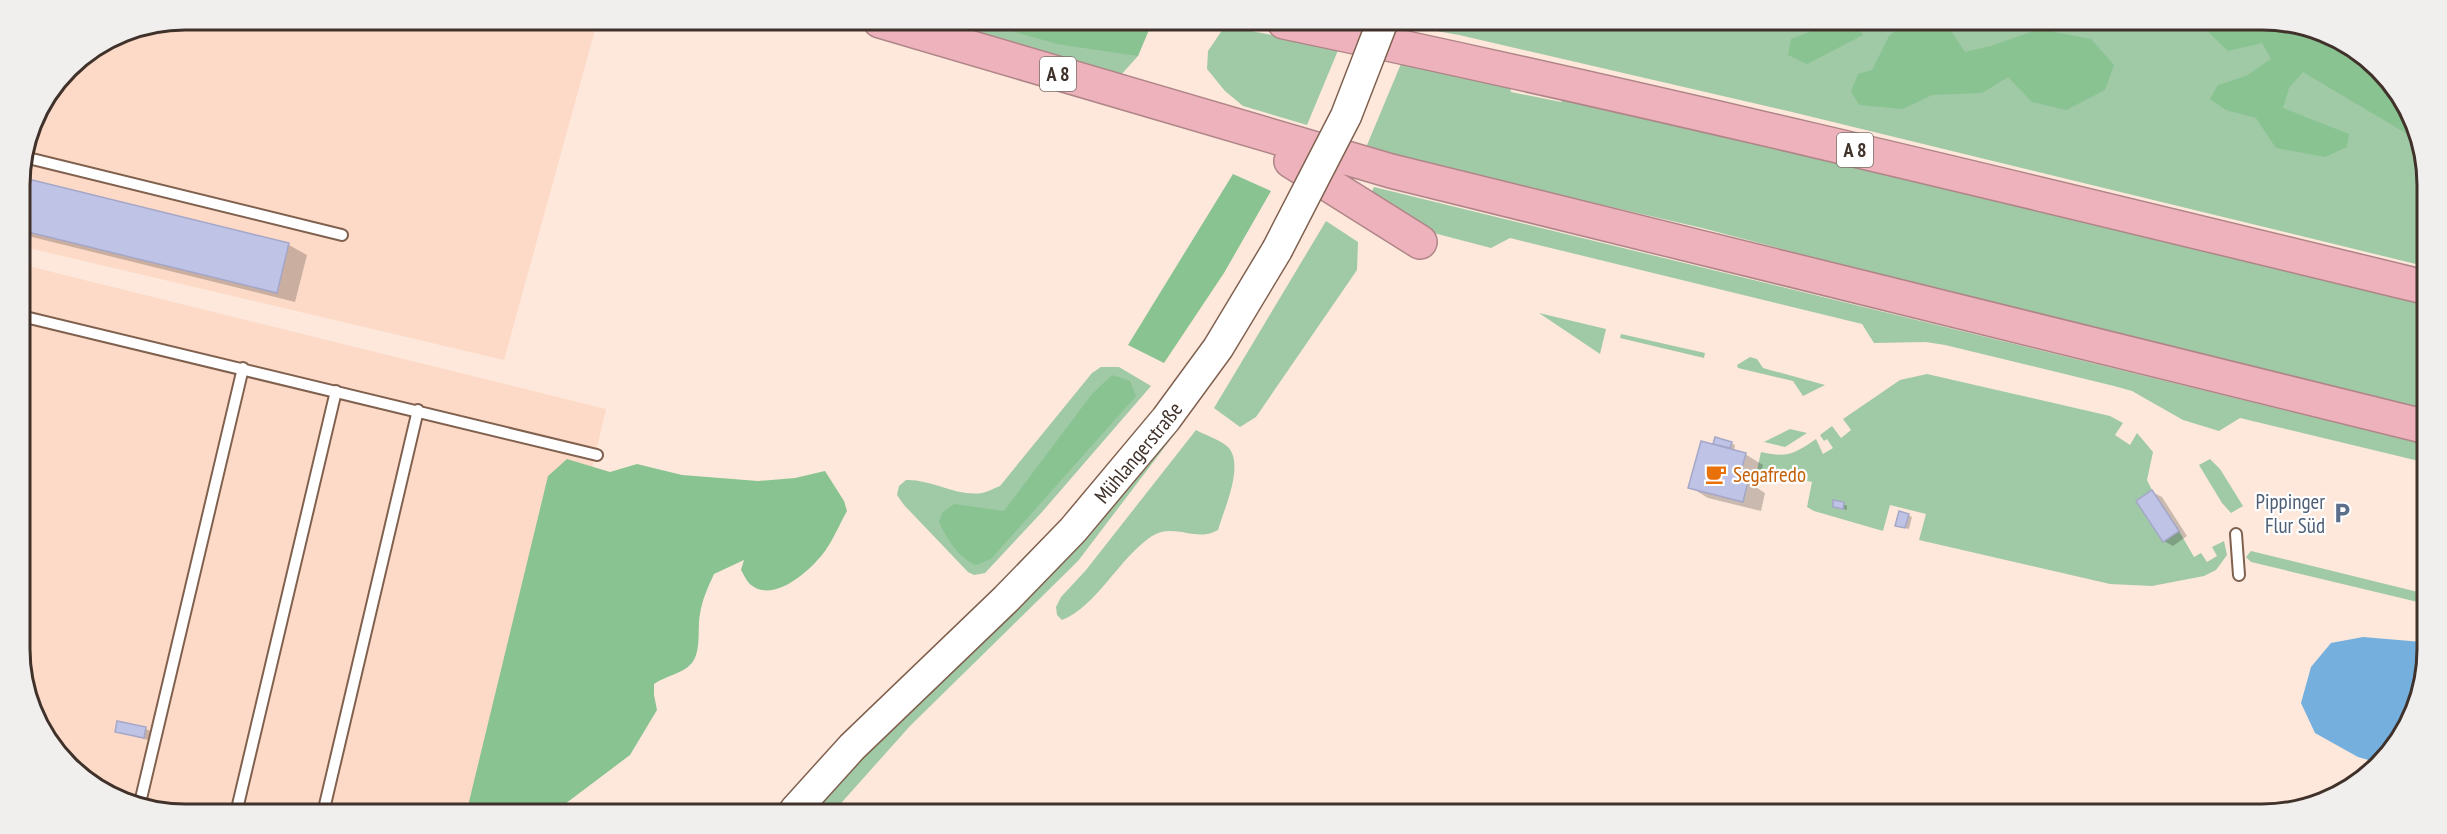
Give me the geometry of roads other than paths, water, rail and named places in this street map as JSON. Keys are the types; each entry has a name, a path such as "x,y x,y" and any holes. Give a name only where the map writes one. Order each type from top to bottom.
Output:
{"highway":[{"name":"A 8","path":"911,30 1391,171 2417,425"},
{"name":"A 8","path":"1322,30 1502,68 1925,166 2417,285"},
{"path":"1236,126 1420,242"}],"main road":[{"name":"Mühlangerstraße","path":"800,804 852,747 1006,599 1073,530 1166,419 1212,357 1277,250 1346,116 1379,30"}],"lane":[{"path":"32,159 342,235"},
{"path":"30,318 597,455"},
{"path":"141,798 243,368"},
{"path":"238,804 336,391"},
{"path":"325,804 418,410"},
{"path":"2236,534 2239,575"}],"water":[{"path":"2363,637 2417,642 2416,669 2409,699 2391,735 2370,760 2358,757 2315,733 2301,703 2311,667 2331,643"}],"place":[{"name":"Segafredo","path":"1716,474"},
{"name":"Pippinger Flur Süd","path":"2342,513"}]}
